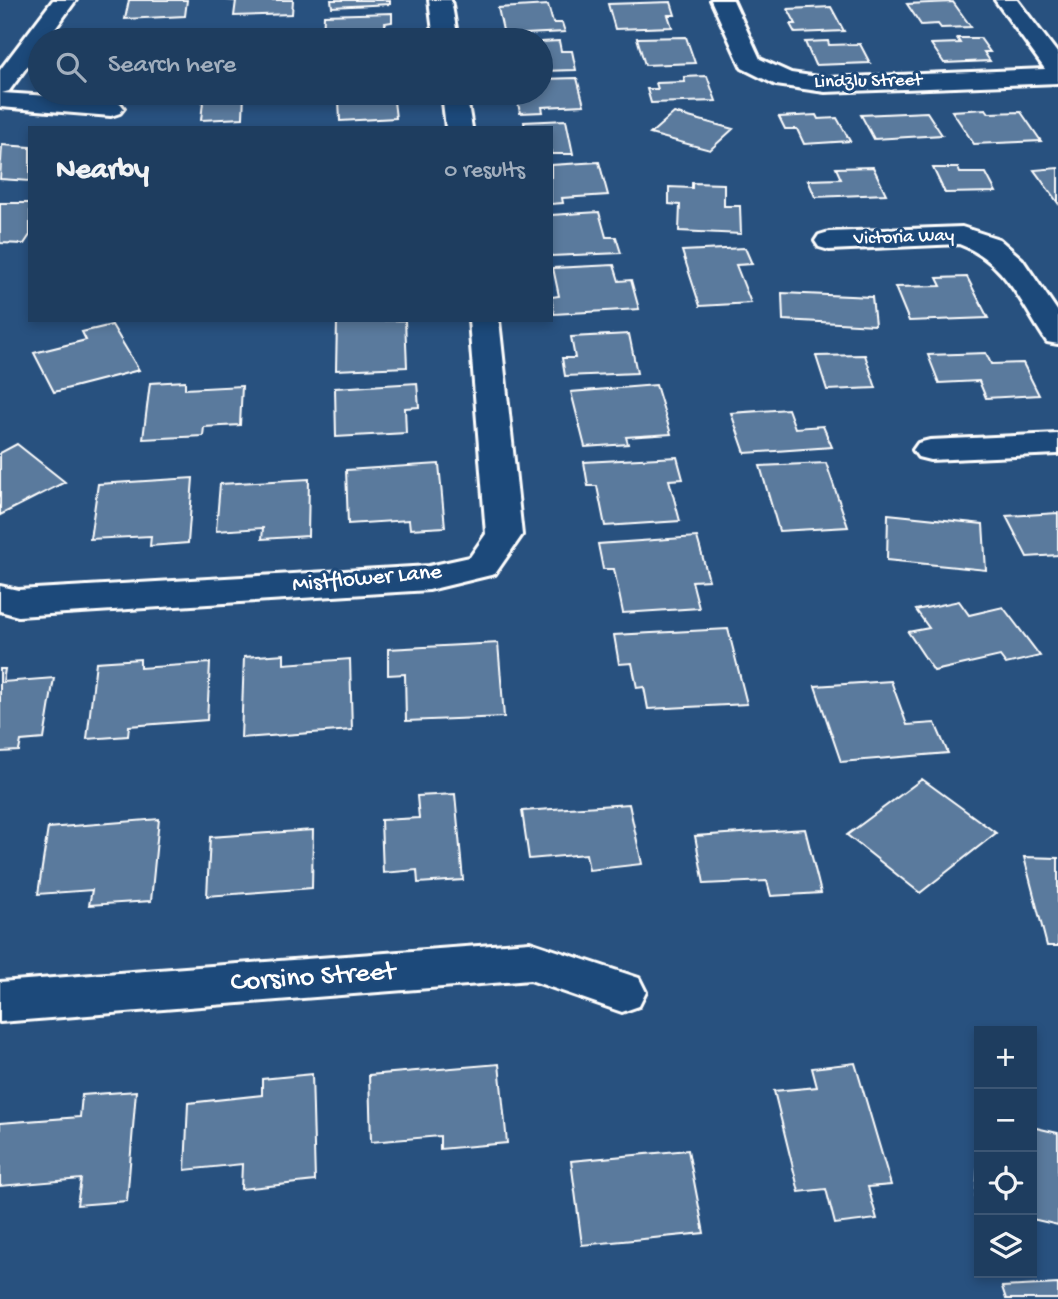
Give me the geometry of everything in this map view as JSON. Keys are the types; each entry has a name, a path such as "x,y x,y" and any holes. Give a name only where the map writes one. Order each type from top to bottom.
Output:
{"street":[{"path":"44,28 65,0"},
{"path":"440,0 444,28"},
{"name":"Lindzlu Street","path":"722,0 750,63 785,80 825,85 1058,76"},
{"path":"1006,0 1058,70"},
{"path":"0,86 28,49"},
{"path":"0,100 28,102"},
{"path":"69,105 111,108"},
{"path":"456,105 459,126"},
{"name":"Victoria Way","path":"829,241 962,235 989,244 1012,265 1058,335"},
{"name":"Mistflower Lane","path":"0,598 18,603 429,578 482,565 504,535 484,322"},
{"path":"930,450 1058,443"},
{"name":"Corsino Street","path":"0,1002 530,961 622,992"}],"building":[{"path":"129,0 187,0 185,16 125,19"},
{"path":"226,0 293,0 292,14 234,16 236,1"},
{"path":"331,0 390,0 390,4 332,7"},
{"path":"671,2 675,15 668,15 672,27 615,29 608,4"},
{"path":"953,2 971,27 941,28 938,24 921,25 907,4"},
{"path":"548,5 553,23 562,23 565,32 553,33 553,28 502,28 498,8"},
{"path":"831,7 844,31 795,33 790,24 796,24 788,9"},
{"path":"392,13 392,22 385,23 386,28 323,28 324,15"},
{"path":"686,37 695,63 645,65 637,38"},
{"path":"957,38 980,38 990,52 984,52 990,61 944,63 931,44 960,43"},
{"path":"553,41 559,41 561,51 572,51 576,70 553,71"},
{"path":"828,41 829,45 860,44 870,63 815,65 805,42"},
{"path":"707,76 716,101 651,103 647,89 658,89 656,83 685,82 684,77"},
{"path":"577,78 584,105 542,107 543,112 520,113 518,105 553,105 553,79"},
{"path":"203,105 244,105 243,118 201,120"},
{"path":"339,105 394,105 396,118 340,121"},
{"path":"986,109 989,113 1021,112 1041,141 974,144 952,111"},
{"path":"927,112 942,135 874,139 861,115"},
{"path":"674,113 733,129 710,150 650,134"},
{"path":"816,115 818,119 837,118 850,141 804,144 797,129 785,129 779,117"},
{"path":"566,120 573,154 553,154 553,126 525,126 524,122"},
{"path":"2,145 28,147 28,181 0,179"},
{"path":"599,162 608,195 562,198 563,203 553,204 553,165"},
{"path":"873,167 886,194 815,197 808,180 841,179 836,168"},
{"path":"933,168 958,168 960,173 986,173 996,192 945,193"},
{"path":"1058,168 1058,203 1034,170"},
{"path":"692,183 724,184 724,206 740,206 741,234 679,231 680,205 669,204 669,187 692,188"},
{"path":"0,203 28,203 28,238 24,244 0,243"},
{"path":"599,212 606,237 616,237 621,253 553,256 553,215"},
{"path":"745,248 752,264 736,265 751,303 700,306 682,251"},
{"path":"614,265 619,281 631,280 639,309 554,314 553,297 559,296 553,268"},
{"path":"967,277 988,318 909,321 895,287 941,286 937,278"},
{"path":"782,293 872,297 875,325 783,320"},
{"path":"337,322 405,322 407,367 336,370"},
{"path":"112,325 139,370 54,392 34,353 86,340 82,332"},
{"path":"629,334 637,373 565,376 562,358 575,358 571,337"},
{"path":"986,353 991,364 1023,363 1039,395 986,398 979,381 939,383 928,355"},
{"path":"865,355 876,388 827,390 816,356"},
{"path":"185,381 185,389 242,386 240,425 204,427 203,436 143,439 150,383"},
{"path":"417,383 419,407 405,408 406,433 336,437 335,388"},
{"path":"656,385 671,434 626,437 628,444 585,447 571,392"},
{"path":"788,409 795,428 823,426 832,447 745,453 731,413"},
{"path":"17,444 65,482 0,515 0,453"},
{"path":"677,457 683,479 669,480 680,521 605,526 597,486 588,486 584,462"},
{"path":"826,463 848,527 779,531 760,466"},
{"path":"439,464 445,527 410,529 409,520 348,524 346,470"},
{"path":"193,478 188,543 150,546 151,536 90,539 98,484"},
{"path":"309,479 308,536 262,539 263,528 216,531 220,484"},
{"path":"1058,513 1058,555 1027,557 1006,516"},
{"path":"888,514 983,524 986,570 887,560"},
{"path":"697,537 709,580 692,581 699,608 623,613 614,569 603,569 598,544"},
{"path":"959,601 969,615 1003,607 1040,656 1006,664 1000,656 934,671 908,632 929,628 916,610"},
{"path":"728,629 747,704 648,709 644,687 637,688 632,663 619,664 614,635"},
{"path":"498,643 504,717 406,721 405,674 388,675 388,649"},
{"path":"284,654 284,664 350,659 352,730 241,738 244,657"},
{"path":"140,659 140,668 210,663 207,720 129,726 128,736 87,739 96,662"},
{"path":"0,669 5,669 3,682 54,678 44,739 21,741 19,751 0,752"},
{"path":"891,681 907,725 935,723 948,753 841,762 815,686"},
{"path":"922,779 996,833 920,893 847,835"},
{"path":"455,794 463,880 418,883 417,870 383,873 381,820 419,818 417,796"},
{"path":"629,804 642,864 589,870 586,854 529,859 522,811"},
{"path":"159,819 151,901 89,905 92,890 38,894 48,828"},
{"path":"805,829 821,893 771,896 767,881 704,884 695,836"},
{"path":"313,830 312,888 207,896 210,837"},
{"path":"1024,857 1058,858 1058,946 1047,946"},
{"path":"855,1063 891,1185 868,1187 877,1219 835,1224 826,1189 799,1192 774,1091 817,1087 812,1068"},
{"path":"499,1064 507,1143 440,1149 440,1136 371,1142 369,1075"},
{"path":"312,1074 315,1181 241,1189 242,1164 185,1170 188,1103 262,1095 262,1079"},
{"path":"136,1091 127,1201 77,1205 81,1179 0,1186 0,1123 80,1117 82,1095"},
{"path":"1037,1128 1058,1133 1058,1225 1037,1220"},
{"path":"688,1150 704,1233 582,1245 571,1161"},
{"path":"1058,1284 1058,1299 1006,1299 1002,1287"}]}
